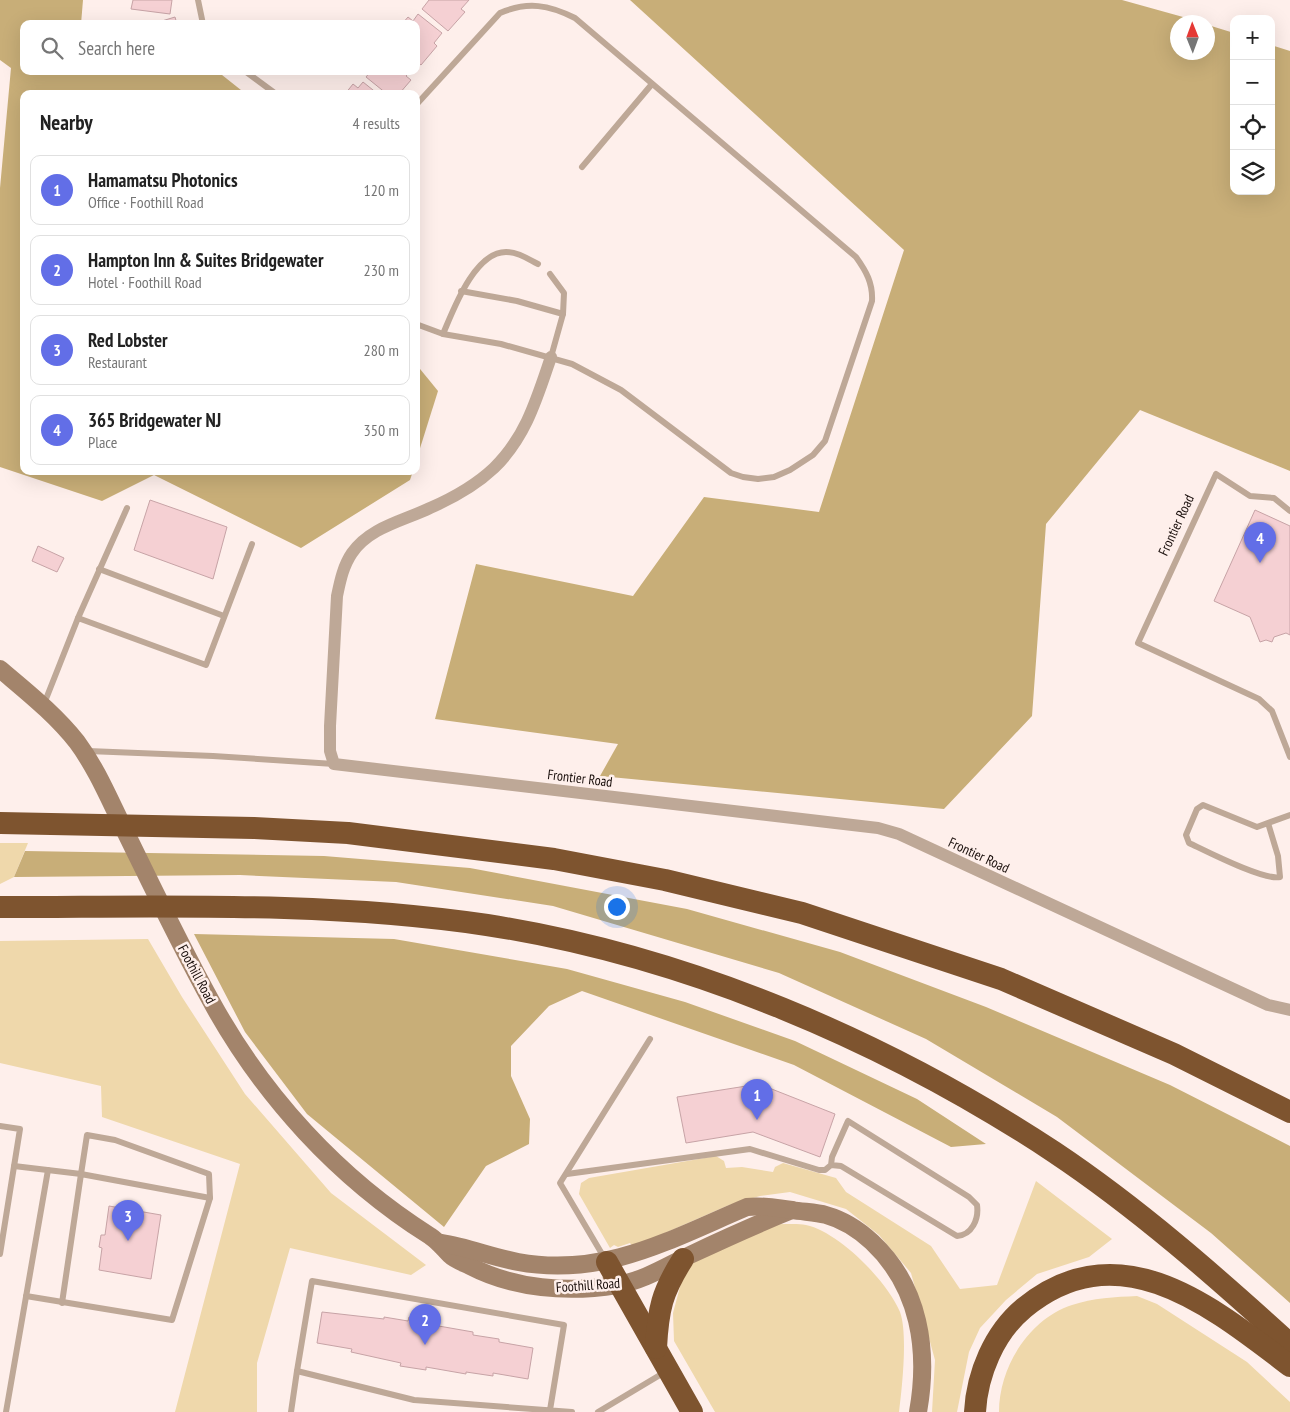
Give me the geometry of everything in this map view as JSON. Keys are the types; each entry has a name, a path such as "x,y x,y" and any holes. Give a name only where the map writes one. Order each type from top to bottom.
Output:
{"highway":[{"path":"0,823 254,828 348,833 545,857 665,880 802,913 1001,978 1174,1054 1290,1112"},
{"path":"0,907 272,907 360,911 425,917 497,927 605,950 722,986 796,1014 864,1045 940,1085 1055,1153 1159,1231 1290,1344"},
{"path":"656,1348 657,1323 663,1294 683,1258"},
{"path":"607,1262 692,1412"},
{"path":"975,1412 978,1389 987,1359 1010,1322 1030,1303 1058,1286 1090,1275 1125,1275 1159,1282 1191,1298 1218,1315 1290,1366"}],"street":[{"path":"334,764 330,751 330,726 337,596 342,576 352,553 371,534 463,492 493,469 515,445 534,407 552,357"},
{"name":"Foothill Road","path":"0,669 43,705 84,751 189,958 237,1046 273,1095 299,1125 352,1178 390,1211 441,1243 518,1262 548,1266 582,1266 607,1262 641,1251 747,1206 764,1205 826,1215 846,1223 884,1254 898,1274 910,1297 921,1338 923,1361 918,1412"},
{"name":"Frontier Road","path":"334,764 878,828 899,834 1268,1005 1290,1010"},
{"name":"Foothill Road","path":"441,1243 450,1255 474,1268 523,1284 549,1288 584,1288 620,1284 653,1274 753,1225 792,1210"}],"lane":[{"path":"198,0 201,20"},
{"path":"420,101 500,13 515,6 531,4 560,10 575,18 856,257 866,272 873,290 872,301 825,440 813,456 790,470 774,477 758,479 743,478 730,473 621,390 572,364 501,344 443,334 420,325"},
{"path":"250,75 271,90"},
{"path":"582,168 652,84"},
{"path":"443,334 461,291 491,256 504,252 519,254 538,264"},
{"path":"550,274 560,284 564,293 563,314 552,357"},
{"path":"461,291 517,301 563,314"},
{"name":"Frontier Road","path":"1290,511 1274,498 1250,496 1216,474 1138,643 1259,699 1272,711 1290,757"},
{"path":"43,705 78,618 127,508"},
{"path":"78,618 206,665 252,544"},
{"path":"99,569 224,616"},
{"path":"84,751 213,756 334,764"},
{"path":"1268,823 1281,867 1280,877 1275,878 1259,874 1189,843 1186,835 1197,809 1203,805 1257,827 1290,814"},
{"path":"607,1262 560,1183 592,1133 595,1123 650,1039"},
{"path":"567,1174 736,1149 763,1152 819,1170 825,1170 832,1165 841,1166 957,1236 963,1236 977,1219 977,1205 969,1197 848,1121 832,1157 832,1165"},
{"path":"0,1126 20,1130 0,1254"},
{"path":"26,1296 62,1303 172,1320 210,1198 209,1174 115,1140 87,1135 62,1303"},
{"path":"14,1166 81,1174 210,1198"},
{"path":"6,1412 48,1170"},
{"path":"291,1412 312,1281 564,1325 550,1410"},
{"path":"598,1412 669,1370"},
{"path":"297,1371 414,1400 572,1412"}],"shaded area":[{"path":"0,0 83,0 81,20 20,20 20,75 222,75 241,90 20,90 20,474 0,467 0,188 11,68 0,60"},
{"path":"630,0 1122,0 1176,15 1170,15 1170,60 1215,60 1215,27 1230,32 1230,195 1275,195 1275,46 1290,51 1290,471 1140,410 1046,524 1032,716 944,809 600,776 618,744 435,719 476,564 633,596 704,497 819,512 904,250"},
{"path":"420,369 438,391 420,448"},
{"path":"24,475 154,475 102,501"},
{"path":"154,475 412,475 410,480 301,548"},
{"path":"0,843 28,843 14,877 0,884"},
{"path":"25,851 324,856 470,868 687,909 840,952 986,1007 1170,1085 1290,1146 1290,1303 1211,1233 1057,1117 926,1039 779,973 553,906 396,882 240,875 14,877"},
{"path":"194,934 394,939 567,969 685,1002 795,1041 917,1099 986,1144 951,1147 794,1065 582,991 549,1006 511,1046 511,1076 530,1119 529,1144 486,1166 444,1227 307,1114 245,1032"},
{"path":"148,939 182,997 245,1094 331,1193 426,1265 411,1275 290,1248 257,1363 257,1412 175,1412 240,1164 102,1117 101,1086 0,1063 0,941"},
{"path":"716,1156 724,1161 726,1168 742,1167 773,1172 775,1167 783,1163 836,1178 846,1192 931,1246 960,1289 997,1285 1036,1181 1112,1239 1089,1257 1037,1274 1006,1300 980,1328 969,1352 957,1412 932,1412 935,1360 911,1273 879,1235 846,1209 790,1192 760,1196 729,1205 633,1247 630,1243 618,1247 614,1245 610,1248 579,1194 581,1183 589,1178"},
{"path":"771,1224 806,1225 819,1229 833,1237 861,1260 894,1300 900,1312 904,1334 904,1361 899,1412 715,1412 674,1341 673,1313 681,1283 695,1260"},
{"path":"1137,1296 1157,1304 1247,1362 1290,1402 1290,1412 999,1412 1004,1378 1011,1362 1019,1347 1042,1321 1072,1305 1104,1298"}],"building":[{"path":"133,0 172,0 170,14 131,9"},
{"path":"429,0 469,0 461,9 465,12 448,31 422,9"},
{"path":"418,14 442,33 434,43 437,46 421,65 420,20 414,20"},
{"path":"175,17 176,20 165,20"},
{"path":"368,75 407,75 411,80 402,90 382,90 366,77"},
{"path":"363,82 373,90 348,90 353,84 358,88"},
{"path":"150,500 227,527 213,579 134,550"},
{"path":"1255,510 1290,526 1290,635 1286,633 1274,637 1272,642 1266,640 1260,642 1250,617 1214,601"},
{"path":"38,546 64,558 57,572 32,561"},
{"path":"759,1084 835,1114 820,1157 753,1132 686,1143 677,1097"},
{"path":"109,1206 161,1215 151,1279 99,1270 102,1248 99,1247 101,1235 105,1235"},
{"path":"322,1312 408,1321 409,1317 434,1322 433,1325 473,1332 473,1335 499,1339 499,1342 533,1348 528,1379 493,1373 493,1376 466,1372 466,1374 426,1367 426,1370 400,1366 401,1363 351,1352 352,1349 317,1343"}],"place":[{"name":"365 Bridgewater NJ","path":"1260,563"},
{"name":"Hamamatsu Photonics","path":"757,1120"},
{"name":"Red Lobster","path":"128,1241"},
{"name":"Hampton Inn & Suites Bridgewater","path":"425,1345"}]}
